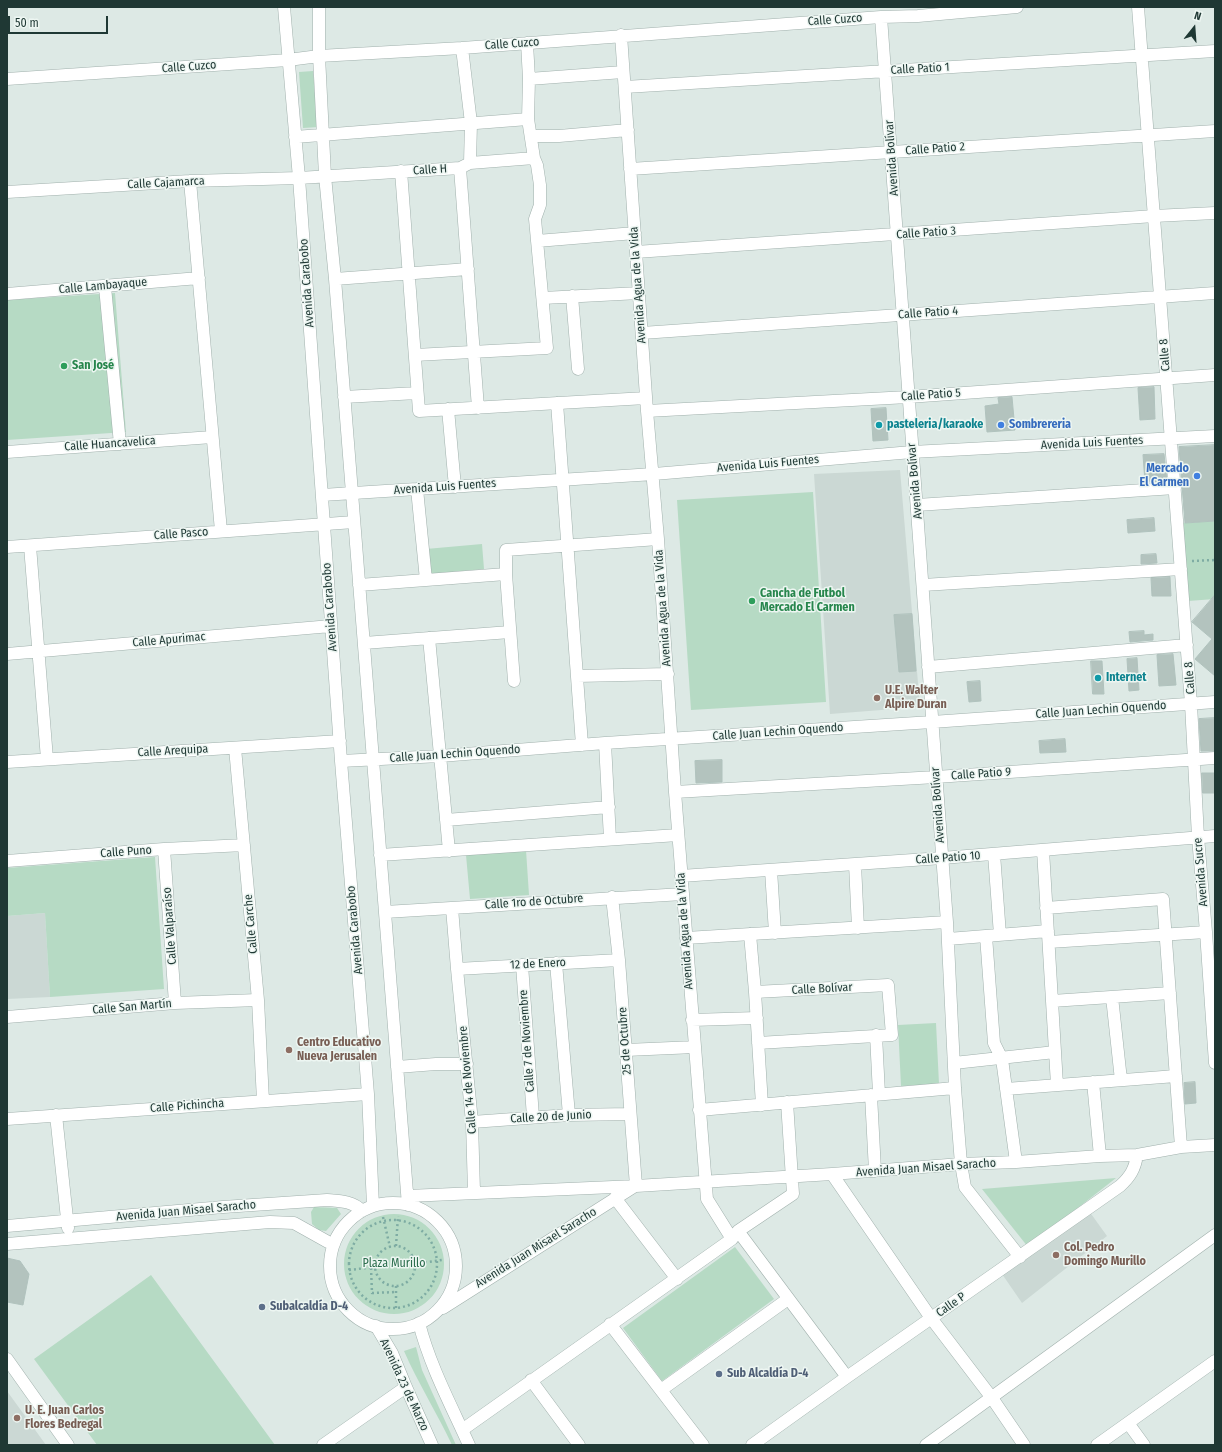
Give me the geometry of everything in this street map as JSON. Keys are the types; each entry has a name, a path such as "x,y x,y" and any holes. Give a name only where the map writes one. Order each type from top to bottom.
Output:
{"street":[{"name":"Avenida Carabobo","path":"284,7 299,178 341,761 368,1094 368,1209"},
{"path":"319,7 319,56 325,176 335,279 408,1201"},
{"name":"Calle Cuzco","path":"7,79 288,60 319,56 462,48 621,35 881,17 918,11 1018,7"},
{"name":"Calle 8","path":"1138,7 1175,488 1184,565 1191,704"},
{"name":"Avenida Bolívar","path":"881,17 923,585 946,922"},
{"name":"Avenida Agua de la Vida","path":"621,35 646,398 654,474 682,894 699,1110 707,1181 707,1199 788,1299 847,1377"},
{"path":"415,355 547,348 535,219 540,205 540,185 528,119 529,79 527,43"},
{"path":"462,48 471,123 465,165 468,269 478,408"},
{"name":"Calle Patio 1","path":"625,87 1215,51"},
{"path":"529,79 623,72"},
{"path":"295,137 528,119"},
{"path":"531,136 559,136 628,130"},
{"name":"Calle Patio 2","path":"630,169 1148,134 1215,131"},
{"name":"Calle H","path":"325,176 401,171 534,158"},
{"path":"401,171 419,411 646,398"},
{"name":"Calle Cajamarca","path":"7,192 190,181 325,176"},
{"path":"190,181 221,532"},
{"name":"Calle Patio 3","path":"636,252 1215,213"},
{"path":"537,241 635,233"},
{"path":"335,279 468,269"},
{"name":"Calle Lambayaque","path":"7,294 199,278"},
{"path":"105,286 120,444"},
{"path":"543,298 639,293"},
{"name":"Calle Patio 4","path":"642,333 1215,293"},
{"path":"572,296 578,369"},
{"name":"Calle Patio 5","path":"647,411 908,397 1215,375"},
{"path":"344,397 417,393"},
{"path":"557,403 582,745"},
{"path":"448,409 455,487"},
{"name":"Avenida Luis Fuentes","path":"322,495 654,474 912,452 1215,436"},
{"name":"Calle Huancavelica","path":"7,452 212,437"},
{"path":"917,505 1175,488"},
{"path":"417,489 426,580"},
{"name":"Calle Pasco","path":"7,547 354,522"},
{"path":"514,681 506,574 506,550 658,539"},
{"path":"30,546 47,759"},
{"path":"923,585 1184,565"},
{"path":"359,585 506,574"},
{"name":"Calle Apurimac","path":"7,654 331,626"},
{"path":"364,643 510,632"},
{"path":"429,638 449,851"},
{"path":"928,667 1187,645"},
{"path":"577,676 668,674"},
{"name":"Calle Juan Lechin Oquendo","path":"341,761 440,756 605,743 1215,702"},
{"name":"Avenida Sucre","path":"1191,704 1198,837 1209,924 1215,1063"},
{"name":"Calle Arequipa","path":"7,762 340,741"},
{"path":"605,743 610,839"},
{"name":"Calle Carche","path":"235,748 258,1000 263,1101"},
{"name":"Calle Patio 9","path":"675,792 936,777 1215,758"},
{"path":"446,820 609,807"},
{"path":"380,855 678,835"},
{"name":"Calle Patio 10","path":"681,876 942,858 1215,836"},
{"name":"Calle Puno","path":"7,861 164,849 244,845"},
{"name":"Calle Valparaíso","path":"164,849 174,1003"},
{"path":"1043,850 1057,1085"},
{"path":"994,854 1000,935"},
{"path":"855,864 858,928"},
{"path":"771,870 775,933"},
{"name":"Calle 1ro de Octubre","path":"385,912 612,897 682,894"},
{"name":"25 de Octubre","path":"612,897 619,960 636,1186"},
{"path":"1046,908 1163,899 1181,1147"},
{"name":"Calle 14 de Noviembre","path":"452,908 472,1122 474,1192"},
{"path":"686,938 946,922 955,1088 961,1164 965,1187 1020,1257"},
{"path":"948,939 1000,935 1048,937 1166,934 1209,924"},
{"path":"750,934 762,1105"},
{"path":"986,936 994,1043 1002,1059 1016,1162"},
{"name":"12 de Enero","path":"457,969 619,960"},
{"path":"556,963 569,1115"},
{"name":"Calle 7 de Noviembre","path":"522,965 533,1117"},
{"name":"Calle Bolívar","path":"755,992 888,985 892,1034 876,1035"},
{"path":"1052,1001 1170,993"},
{"path":"1112,997 1121,1080"},
{"name":"Calle San Martín","path":"7,1017 174,1003 258,1000"},
{"path":"692,1020 757,1018"},
{"path":"758,1043 876,1035 875,1171"},
{"path":"626,1050 694,1047"},
{"path":"954,1063 1002,1059 1055,1052"},
{"path":"397,1067 436,1064 467,1064"},
{"path":"1006,1089 1176,1076"},
{"path":"1093,1082 1100,1156"},
{"path":"699,1110 955,1088"},
{"name":"Calle Pichincha","path":"7,1119 368,1094"},
{"path":"462,1430 610,1324 676,1279 793,1194 787,1102"},
{"name":"Calle 20 de Junio","path":"472,1122 569,1115 630,1114"},
{"path":"56,1116 70,1239"},
{"name":"Avenida Juan Misael Saracho","path":"408,1201 474,1192 636,1186 832,1174 961,1164 1137,1155 1181,1147 1215,1145"},
{"name":"Calle P","path":"752,1445 1120,1186 1134,1170 1137,1155"},
{"path":"832,1174 931,1318 992,1398 1024,1445"},
{"name":"Avenida Juan Misael Saracho","path":"436,1312 636,1186"},
{"path":"615,1198 676,1279"},
{"name":"Avenida Juan Misael Saracho","path":"7,1226 223,1207 327,1200 351,1203 368,1209"},
{"path":"408,1201 437,1221 449,1237 454,1250 456,1270 454,1284 445,1302 436,1312 419,1323 398,1328 376,1326 357,1317 347,1308 339,1297 333,1285 330,1271 334,1244 345,1225 368,1209 387,1203 408,1201"},
{"name":"Avenida Juan Misael Saracho","path":"7,1244 283,1222 294,1224 334,1244"},
{"path":"926,1445 1215,1235"},
{"path":"661,1390 788,1299"},
{"path":"419,1323 424,1345 436,1375 469,1445"},
{"path":"610,1324 703,1445"},
{"name":"Avenida 23 de Marzo","path":"376,1326 392,1353 432,1445"},
{"path":"7,1359 68,1445"},
{"path":"1097,1445 1215,1361"},
{"path":"531,1380 579,1445"},
{"path":"324,1445 406,1387"},
{"path":"1128,1423 1144,1445"}],"path":[{"path":"1184,565 1215,560"},
{"path":"396,1246 398,1216"},
{"path":"383,1217 390,1247"},
{"path":"397,1220 419,1228 429,1238 436,1251 438,1265 435,1280 428,1292 417,1302 403,1307 389,1308 374,1304 362,1296 353,1284 349,1270 349,1256 354,1242 364,1231 377,1223 384,1221 397,1220"},
{"path":"373,1268 380,1280 386,1284 396,1286 405,1284 414,1274 415,1264 407,1249 396,1246 382,1250 378,1255 373,1268 372,1293 396,1292"},
{"path":"415,1264 442,1260"},
{"path":"349,1270 373,1268"},
{"path":"396,1286 396,1308"}],"shaded area":[{"path":"900,470 920,707 830,714 814,474"},
{"path":"45,913 50,997 7,999 7,916"},
{"name":"Col. Pedro Domingo Murillo","path":"1089,1211 1107,1236 1022,1303 1002,1274"},
{"name":"U. E. Juan Carlos Flores Bedregal","path":"7,1391 46,1445 7,1445"}],"green space":[{"path":"313,71 318,127 303,128 299,72"},
{"name":"San José","path":"115,293 126,432 7,440 7,300"},
{"name":"Cancha de Futbol Mercado El Carmen","path":"813,492 826,702 691,710 677,500"},
{"path":"1215,521 1215,599 1188,601 1181,523"},
{"path":"482,544 484,569 429,574 426,549"},
{"path":"526,850 529,895 470,899 466,855"},
{"path":"155,857 164,989 50,997 45,913 7,916 7,868"},
{"path":"936,1023 939,1084 901,1086 898,1025"},
{"path":"1116,1178 1028,1247 982,1189"},
{"path":"314,1207 337,1208 341,1214 326,1231 319,1230 312,1224 311,1212"},
{"name":"Plaza Murillo","path":"394,1214 413,1218 429,1229 440,1245 444,1264 440,1283 429,1299 413,1310 394,1314 375,1310 359,1299 348,1283 344,1264 348,1245 359,1229 375,1218"},
{"path":"735,1247 774,1299 662,1381 623,1328"},
{"path":"151,1275 275,1445 97,1445 34,1359"},
{"path":"416,1347 422,1370 456,1445 452,1445 404,1351"}],"building":[{"path":"1154,387 1155,419 1140,420 1138,388"},
{"path":"1012,397 1015,430 987,432 985,406 999,404 998,398"},
{"name":"pasteleria/karaoke","path":"886,408 888,440 873,441 871,409"},
{"name":"Mercado El Carmen","path":"1215,445 1215,521 1185,523 1179,447"},
{"path":"1164,454 1167,481 1145,482 1143,455"},
{"path":"1154,518 1155,531 1128,533 1127,520"},
{"path":"1156,554 1157,563 1141,564 1141,555"},
{"path":"1170,577 1171,596 1152,596 1151,578"},
{"path":"1215,595 1215,676 1195,659 1212,639 1192,622"},
{"path":"912,614 916,671 899,672 894,615"},
{"path":"1144,631 1144,635 1153,634 1153,640 1130,642 1129,632"},
{"path":"1173,654 1176,685 1159,686 1157,655"},
{"path":"1137,658 1139,690 1129,691 1127,659"},
{"name":"Internet","path":"1091,661 1102,661 1104,694 1093,694"},
{"path":"980,681 981,701 969,702 967,682"},
{"path":"1215,718 1215,751 1201,751 1199,719"},
{"path":"1065,739 1066,752 1040,753 1039,741"},
{"path":"722,760 722,782 696,783 695,761"},
{"path":"1202,773 1215,773 1215,793 1203,793"},
{"path":"1195,1082 1196,1103 1185,1104 1184,1083"},
{"path":"7,1258 20,1261 29,1274 23,1305 7,1302"}],"place":[{"name":"San José","path":"64,366"},
{"name":"pasteleria/karaoke","path":"879,425"},
{"name":"Sombrereria","path":"1001,425"},
{"name":"Mercado El Carmen","path":"1197,476"},
{"name":"Cancha de Futbol Mercado El Carmen","path":"752,601"},
{"name":"Internet","path":"1098,678"},
{"name":"U.E. Walter Alpire Duran","path":"877,698"},
{"name":"Centro Educativo Nueva Jerusalen","path":"289,1050"},
{"name":"Col. Pedro Domingo Murillo","path":"1056,1255"},
{"name":"Subalcaldía D-4","path":"262,1307"},
{"name":"Sub Alcaldía D-4","path":"719,1374"},
{"name":"U. E. Juan Carlos Flores Bedregal","path":"17,1418"}]}
